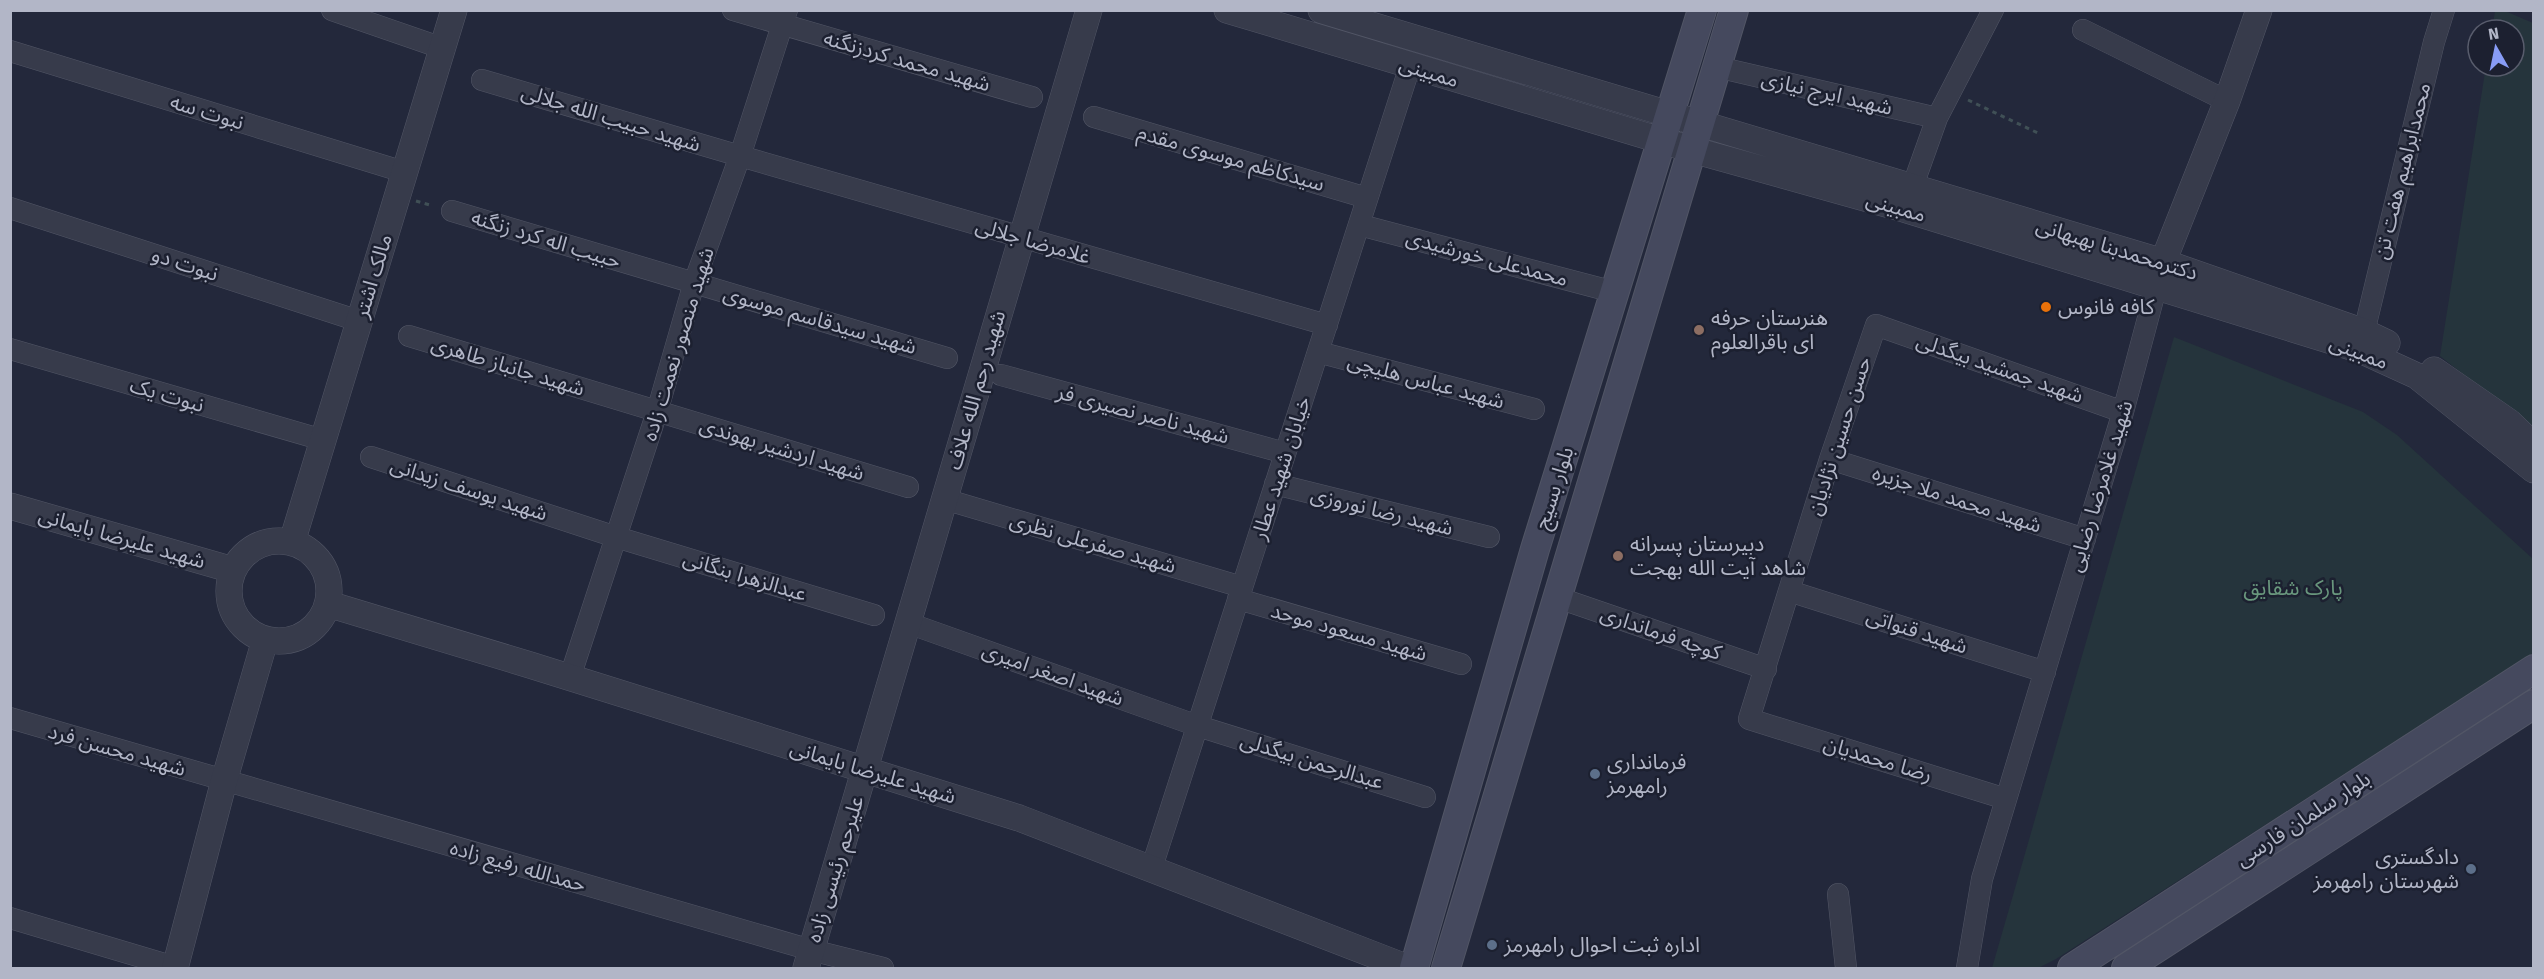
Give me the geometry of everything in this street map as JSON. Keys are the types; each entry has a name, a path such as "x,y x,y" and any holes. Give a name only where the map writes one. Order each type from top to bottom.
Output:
{"main road":[{"name":"بلوار بسیج","path":"1414,969 1548,508 1702,10"},
{"name":"بلوار بسیج","path":"1446,969 1734,10"},
{"path":"1548,508 1581,519"},
{"name":"بلوار سلمان فارسی","path":"2072,969 2534,669"},
{"name":"بلوار سلمان فارسی","path":"2136,966 2534,704"}],"street":[{"path":"332,10 442,48"},
{"name":"مالک اشتر","path":"292,542 454,10"},
{"name":"شهید محمد کردزنگنه","path":"733,10 785,18 1032,97"},
{"name":"شهید رحم الله علاف","path":"865,770 1089,10"},
{"name":"ممبینی","path":"1227,10 1265,16 1410,66 1666,128"},
{"name":"ممبینی","path":"1321,10 1666,128"},
{"path":"1912,188 1937,118 1993,10"},
{"name":"شهید غلامرضا رضایی","path":"1967,969 1982,879 2123,412 2160,274 2259,10"},
{"name":"محمدابراهیم هفت تن","path":"2364,332 2434,42 2444,10"},
{"name":"شهید منصور نعمت زاده","path":"570,677 657,412 694,283 740,156 785,18"},
{"path":"2083,30 2227,100"},
{"name":"نبوت سه","path":"10,51 404,172"},
{"name":"خیابان شهید عطار","path":"1151,870 1410,66"},
{"name":"شهید ایرج نیازی","path":"1717,67 1937,118"},
{"name":"شهید حبیب الله جلالی","path":"482,80 740,156"},
{"name":"سیدکاظم موسوی مقدم","path":"1094,117 1367,198"},
{"name":"دکترمحمدبنا بهبهانی","path":"1666,128 1912,188 2160,274 2364,332 2414,356 2509,422 2534,446"},
{"name":"ممبینی","path":"1696,137 1839,190 2160,274 2358,349 2417,376 2534,470"},
{"name":"غلامرضا جلالی","path":"740,156 1327,325"},
{"name":"نبوت دو","path":"10,208 359,321"},
{"name":"حبیب اله کرد زنگنه","path":"452,211 694,283"},
{"name":"محمدعلی خورشیدی","path":"1360,225 1614,292"},
{"name":"شهید سیدقاسم موسوی","path":"694,283 946,358"},
{"name":"شهید جمشید بیگدلی","path":"1876,325 2123,412"},
{"name":"حسن حسین نژادیان","path":"1749,719 1830,459 1876,325"},
{"name":"شهید جانباز طاهری","path":"410,336 657,412"},
{"name":"نبوت یک","path":"10,349 323,440"},
{"name":"شهید عباس هلیچی","path":"1318,352 1534,409"},
{"name":"شهید ناصر نصیری فر","path":"1001,375 1285,453"},
{"name":"شهید اردشیر بهوندی","path":"657,412 908,487"},
{"name":"شهید یوسف زیدانی","path":"371,457 616,537"},
{"name":"شهید محمد ملا جزیره","path":"1830,459 2085,539"},
{"name":"شهید رضا نوروزی","path":"1275,484 1489,537"},
{"name":"شهید صفرعلی نظری","path":"944,499 1240,593"},
{"name":"شهید علیرضا بایمانی","path":"10,506 233,570"},
{"name":"عبدالزهرا بنگانی","path":"616,537 874,615"},
{"path":"274,541 292,542 306,549 318,559 326,573 330,588 328,604 321,619 311,630 297,638 281,642 265,640 249,633 237,620 230,604 228,587 233,570 243,555 257,545 274,541"},
{"name":"شهید قنواتی","path":"1789,591 2044,672"},
{"name":"شهید مسعود موحد","path":"1240,593 1461,664"},
{"name":"کوچه فرمانداری","path":"1556,597 1766,669"},
{"name":"شهید علیرضا بایمانی","path":"328,604 1020,818 1408,969"},
{"name":"شهید اصغر امیری","path":"908,623 1198,726"},
{"path":"10,918 176,968 224,781 265,640"},
{"name":"شهید محسن فرد","path":"10,718 224,781"},
{"name":"رضا محمدیان","path":"1749,719 2006,799"},
{"name":"عبدالرحمن بیگدلی","path":"1198,726 1425,797"},
{"name":"علیرحم رئیسی زاده","path":"808,959 865,770"},
{"name":"حمدالله رفیع زاده","path":"224,781 808,959 883,969"},
{"path":"1838,894 1846,969"}],"path":[{"path":"1951,92 2040,134"},
{"name":"حبیب اله کرد زنگنه","path":"397,196 452,211"}],"green space":[{"path":"2495,11 2505,11 2521,18 2494,18"},
{"path":"2526,20 2533,23 2533,440 2468,378 2440,356 2484,78 2526,78"},
{"name":"پارک شقایق","path":"2174,337 2363,412 2397,435 2533,559 2533,653 2056,959 2038,968 1992,968"}],"place":[{"name":"کافه فانوس","path":"2046,307"},
{"name":"هنرستان حرفه ای باقرالعلوم","path":"1699,330"},
{"name":"دبیرستان پسرانه شاهد آیت الله بهجت","path":"1618,556"},
{"name":"فرمانداری رامهرمز","path":"1595,774"},
{"name":"دادگستری شهرستان رامهرمز","path":"2471,869"},
{"name":"اداره ثبت احوال رامهرمز","path":"1492,945"}]}
